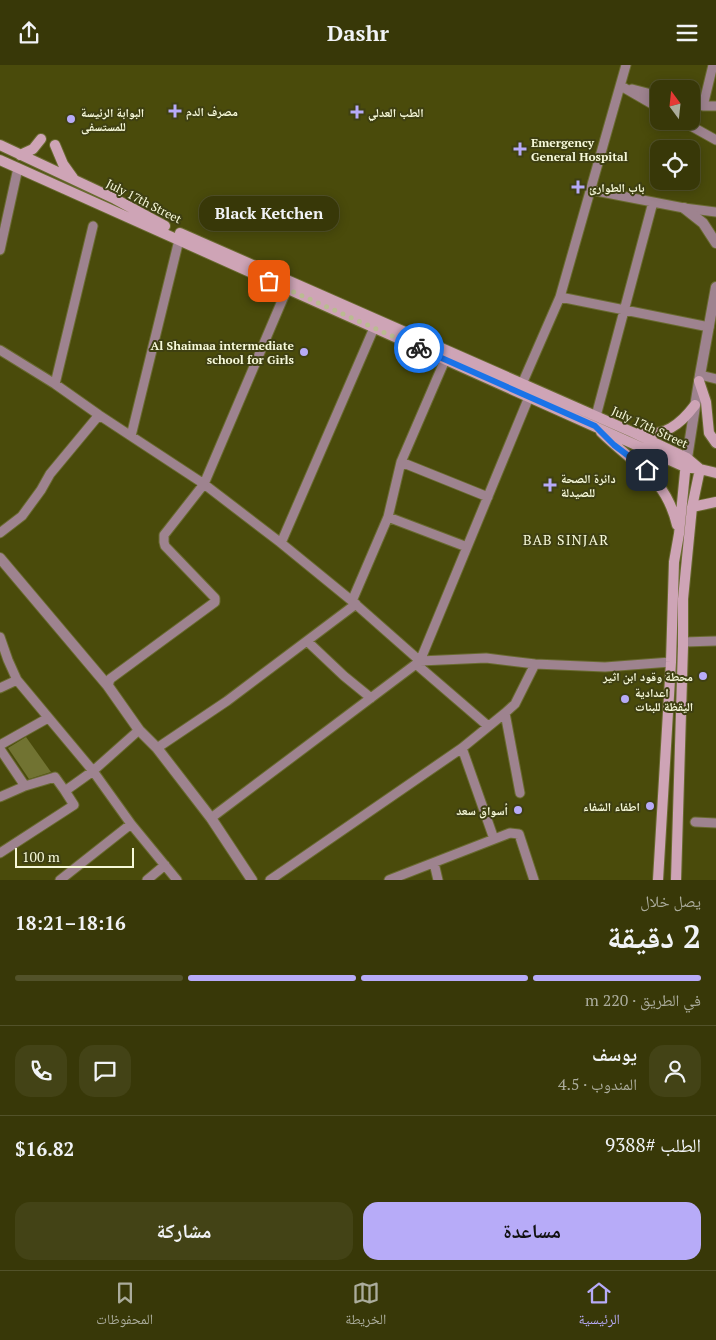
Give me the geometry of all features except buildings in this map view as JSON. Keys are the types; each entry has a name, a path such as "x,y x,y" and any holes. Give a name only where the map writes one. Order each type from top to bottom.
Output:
{"main road":[{"path":"20,155 33,149 42,139"},
{"name":"July 17th Street","path":"0,145 116,199 160,224 522,384 686,463 716,473"},
{"path":"55,145 63,163 75,180"},
{"name":"July 17th Street","path":"0,161 529,397 632,432 686,463"},
{"path":"699,378 706,402 709,433 716,443"},
{"path":"632,432 648,434 664,432 683,419 695,405"},
{"path":"596,421 614,445 647,470 656,480 666,495 673,511 679,534"},
{"path":"658,880 673,571 679,534 686,463"},
{"path":"676,880 684,642 683,599 692,507 700,469"},
{"path":"692,507 716,502"},
{"path":"659,848 677,849"}],"street":[{"path":"522,384 560,297 592,190 626,65"},
{"path":"703,106 713,65"},
{"path":"621,86 650,93"},
{"path":"621,86 650,103"},
{"path":"700,105 716,106"},
{"path":"698,130 716,140"},
{"path":"0,250 18,168"},
{"path":"592,190 684,209 716,212"},
{"path":"596,421 623,310 653,202"},
{"path":"684,209 703,223 716,243"},
{"path":"55,384 93,226"},
{"path":"132,435 179,240"},
{"path":"686,463 716,287"},
{"path":"108,686 110,679 215,602 215,597 166,546 163,539 166,531 204,484 287,289"},
{"path":"560,297 709,327"},
{"path":"281,543 374,328"},
{"path":"0,350 55,384 204,484 281,543 354,603 488,726"},
{"path":"158,749 227,701 354,603 388,517 401,462 445,360"},
{"path":"699,378 716,379"},
{"path":"211,818 418,663 529,397"},
{"path":"0,533 22,516 42,490 50,474 99,415"},
{"path":"401,462 488,497"},
{"path":"388,517 467,547"},
{"path":"0,557 108,686 139,731 158,749 211,818 252,880"},
{"path":"0,637 17,680 93,771 131,824 177,880"},
{"path":"307,641 344,676 371,698"},
{"path":"684,642 716,641"},
{"path":"418,663 486,658 535,664 605,667 670,662"},
{"path":"270,880 462,747 505,713 515,704 535,664"},
{"path":"0,688 17,680"},
{"path":"505,713 520,793"},
{"path":"25,786 0,747 48,718"},
{"path":"65,791 93,771 139,731"},
{"path":"462,747 494,839"},
{"path":"0,797 25,786 55,777 74,805 0,853"},
{"path":"695,822 716,823"},
{"path":"60,880 131,824"},
{"path":"389,880 510,833 519,834 534,880"},
{"path":"434,863 438,880"},
{"path":"147,880 165,865"}],"shaded area":[{"path":"26,737 51,772 29,779 8,748"}],"way so far":[{"path":"269,281 419,348"}],"place":[{"name":"مصرف الدم","path":"175,111"},
{"name":"الطب العدلي","path":"357,112"},
{"name":"البوابة الرئيسة للمستسفى","path":"71,119"},
{"name":"Emergency General Hospital","path":"520,149"},
{"name":"باب الطوارئ","path":"578,187"},
{"name":"Black Ketchen","path":"269,281"},
{"name":"Al Shaimaa intermediate school for Girls","path":"304,352"},
{"name":"دائرة الصحة للصيدلة","path":"550,485"},
{"name":"محطة وقود ابن اثير","path":"703,676"},
{"name":"اعدادية اليقظة للبنات","path":"625,699"},
{"name":"اطفاء الشفاء","path":"650,806"},
{"name":"أسواق سعد","path":"518,810"}],"district":[{"name":"BAB SINJAR","path":"566,539"}],"route":[{"path":"419,348 595,426 614,445 647,470"}]}
